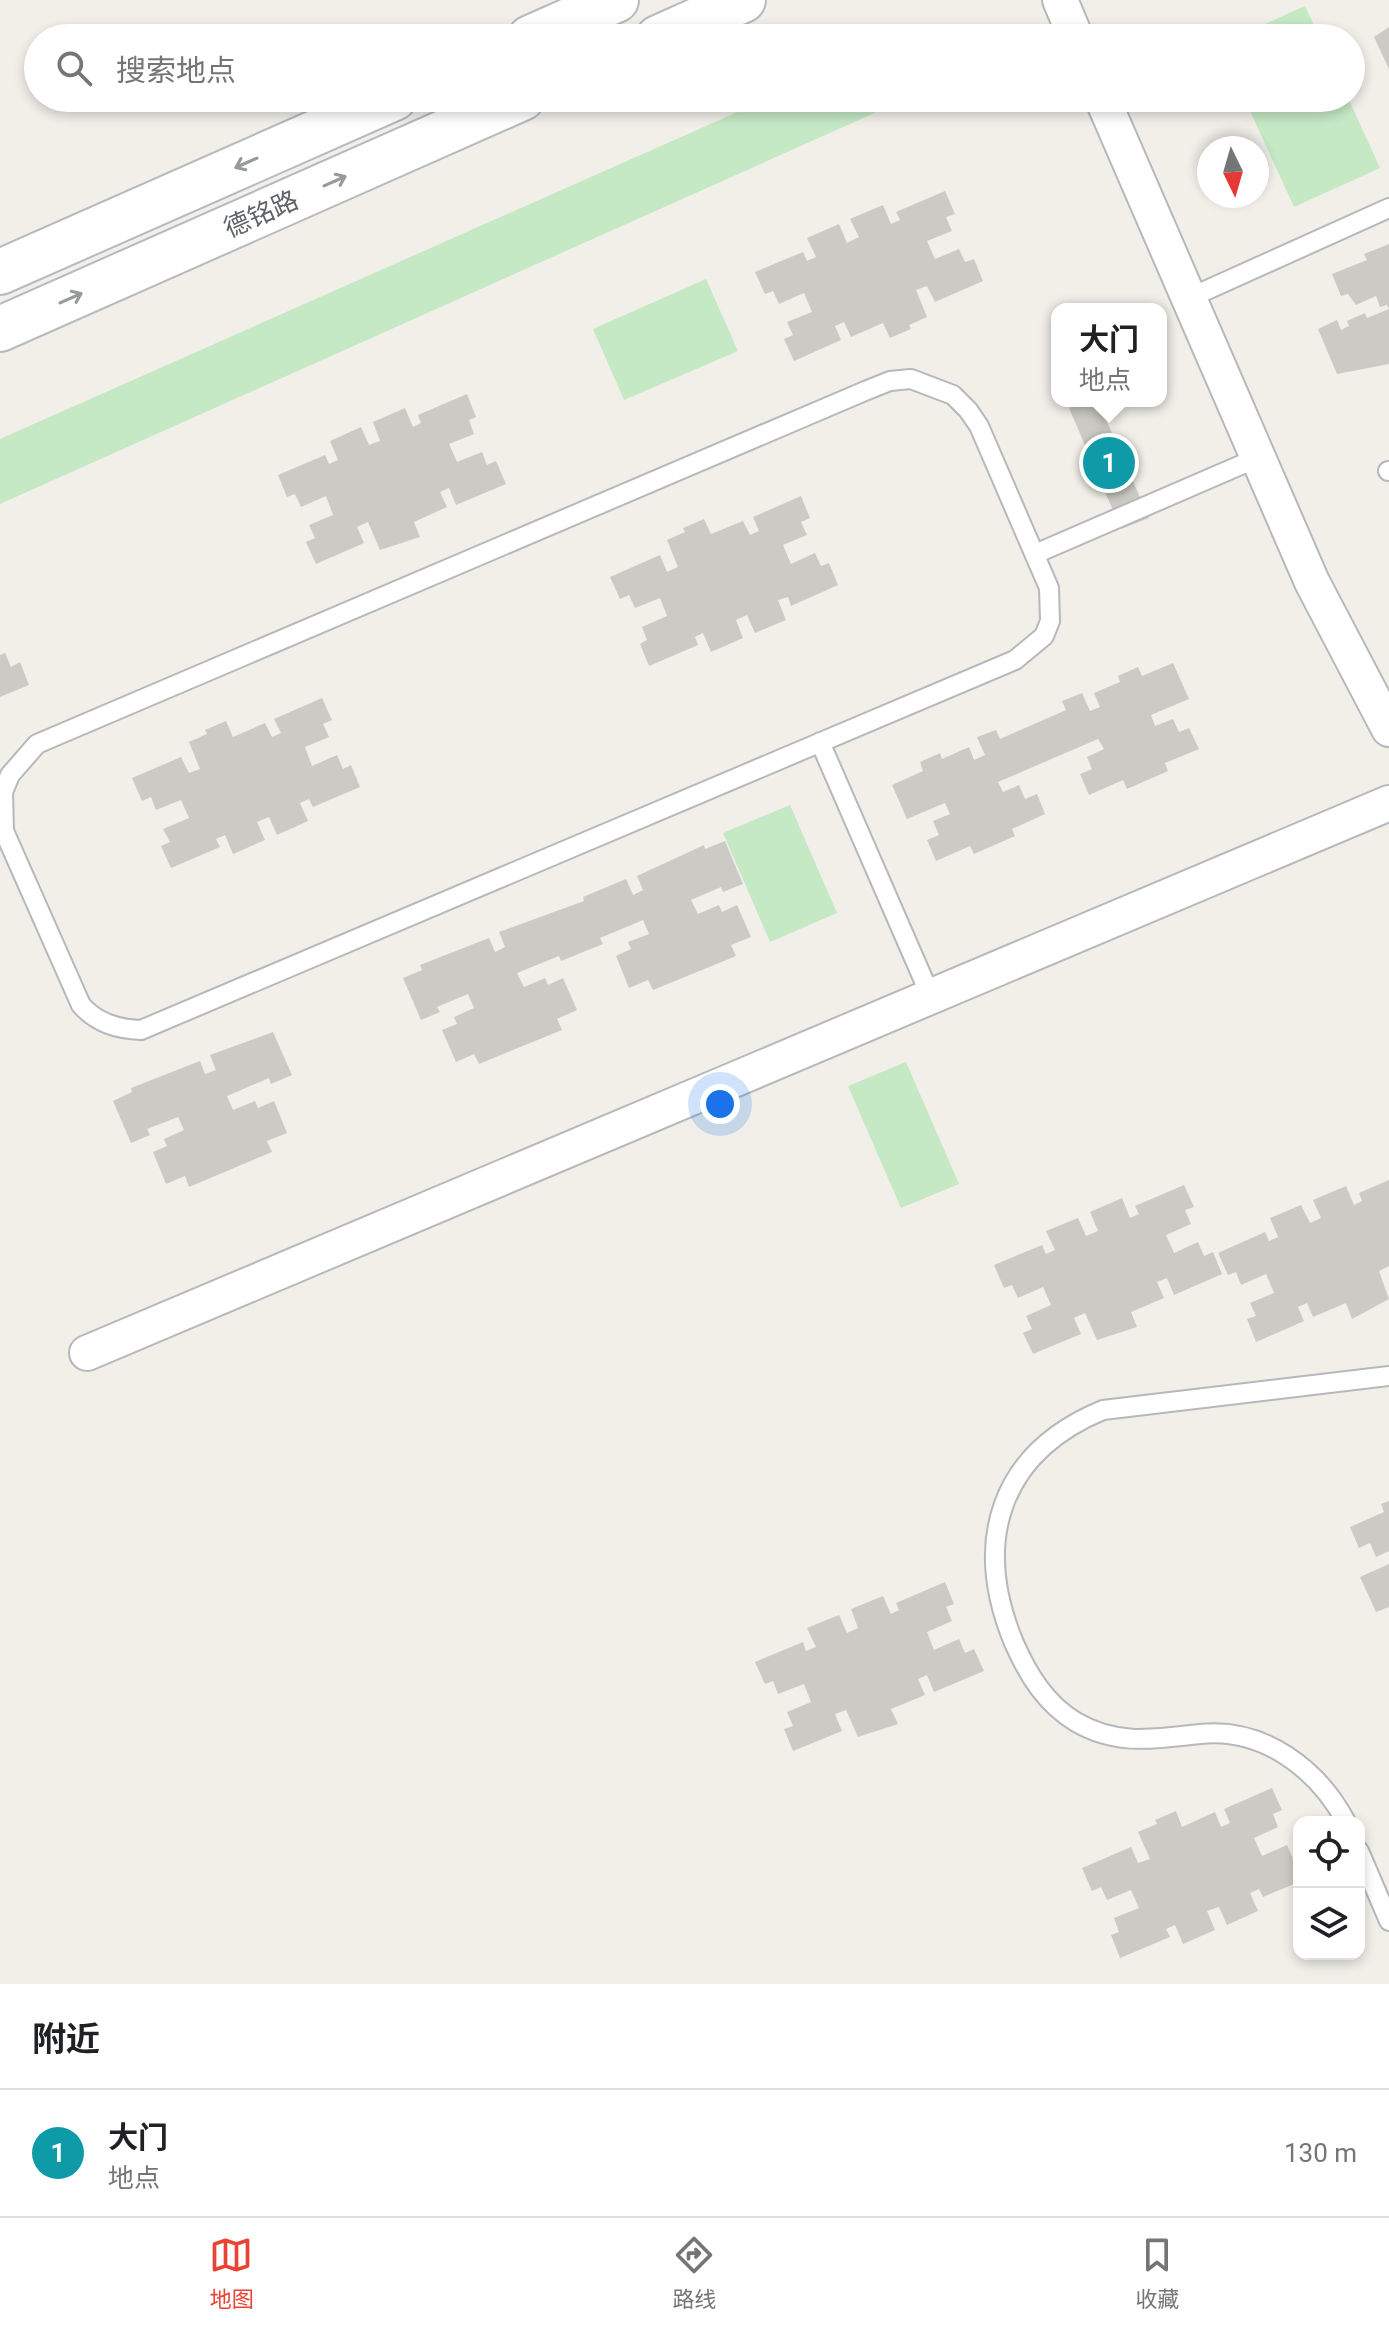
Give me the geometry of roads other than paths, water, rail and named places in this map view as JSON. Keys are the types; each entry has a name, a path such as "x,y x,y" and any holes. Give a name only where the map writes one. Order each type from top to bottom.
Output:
{"street":[{"path":"562,24 616,0"},
{"path":"689,24 743,0"},
{"path":"1060,0 1070,24"},
{"name":"德铭路","path":"0,272 362,112"},
{"name":"德铭路","path":"0,329 490,112"},
{"path":"1108,112 1312,582 1389,729"},
{"path":"87,1353 1389,803"}],"lane":[{"path":"1187,299 1389,208"},
{"path":"911,379 934,385 953,395 979,426 1049,588 1051,605 1044,636 1033,649 1015,660 820,742 141,1030 106,1024 91,1017 81,1005 4,831 2,815 3,792 10,775 23,756 56,733 890,381 911,379"},
{"path":"1035,554 1257,458"},
{"path":"820,742 931,997"},
{"path":"1343,1816 1332,1795 1313,1775 1270,1746 1250,1739 1203,1733 1160,1740 1115,1738 1085,1727 1060,1711 1034,1682 1002,1613 995,1583 996,1527 1019,1472 1038,1450 1061,1430 1103,1410 1389,1376"},
{"path":"1365,1865 1389,1921"}],"place":[{"name":"大门","path":"1109,463"}]}
